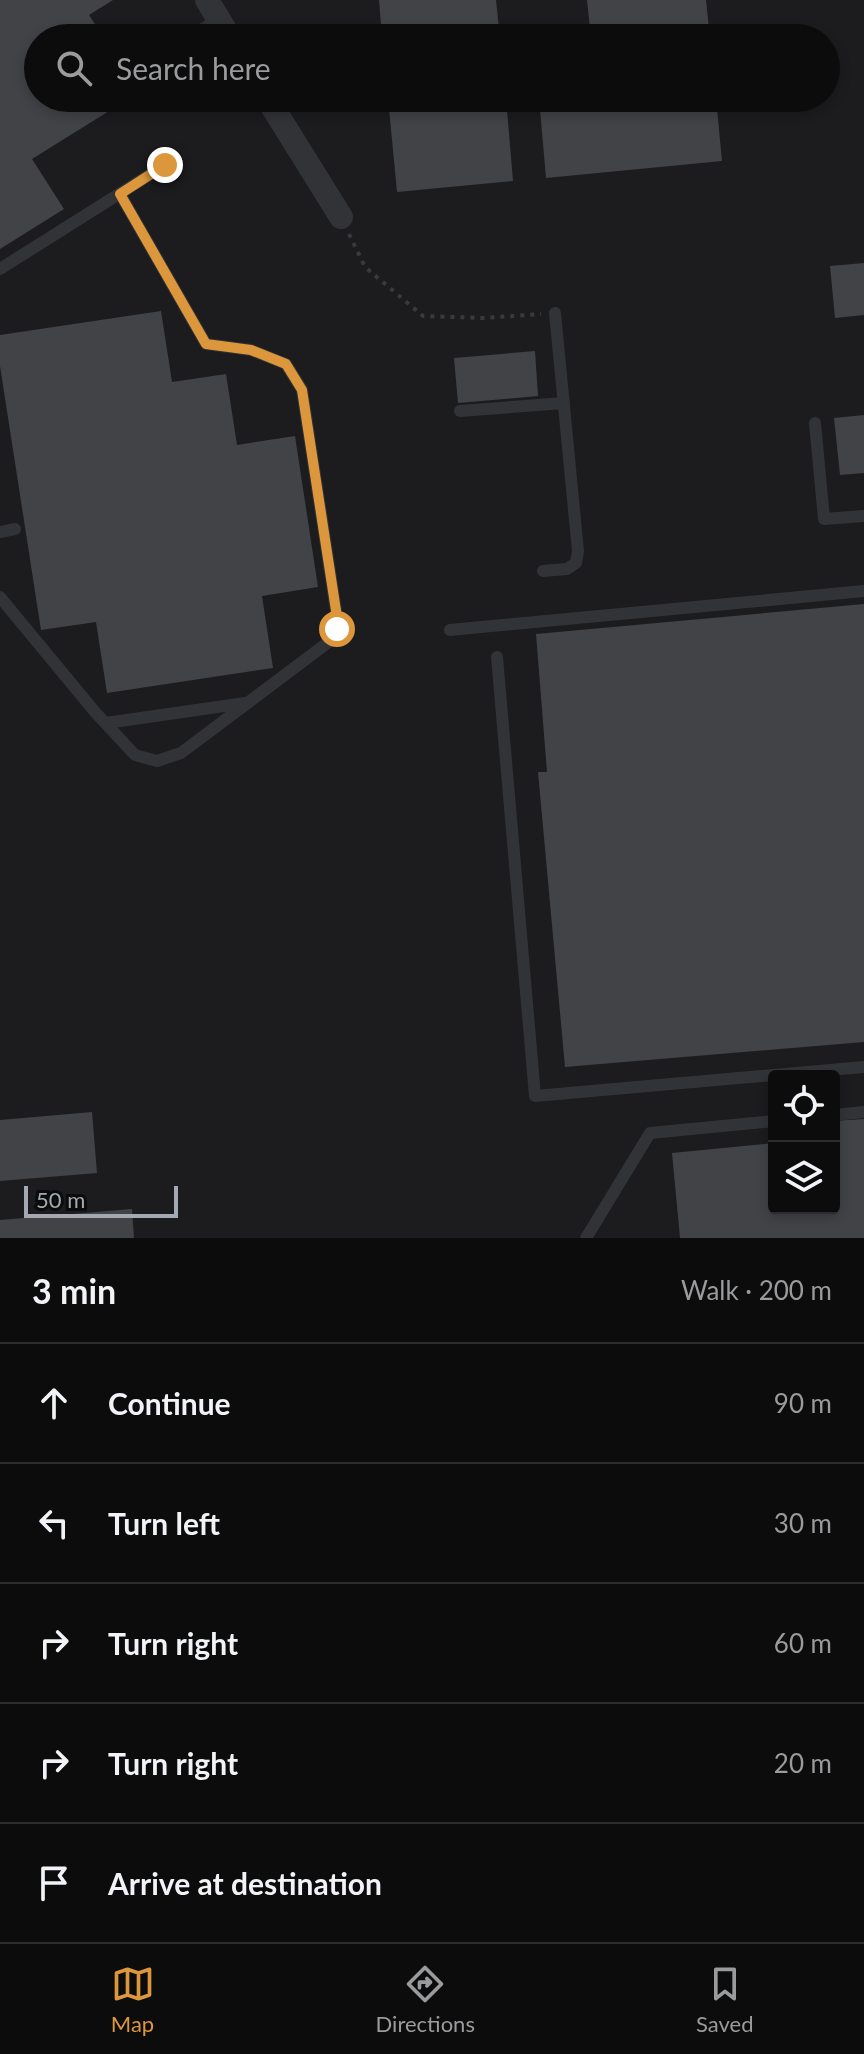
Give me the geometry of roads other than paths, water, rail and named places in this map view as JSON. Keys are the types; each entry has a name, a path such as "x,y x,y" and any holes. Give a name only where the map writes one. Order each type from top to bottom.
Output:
{"street":[{"path":"276,112 341,217"}],"lane":[{"path":"0,269 165,165"},
{"path":"0,597 135,755 157,761 181,753 330,641 337,629 302,390 286,364 251,350 206,344 120,194"},
{"path":"543,571 567,569 576,563 578,551 555,313"},
{"path":"460,411 564,403"},
{"path":"815,423 824,519 864,516"},
{"path":"0,532 15,529"},
{"path":"450,630 864,591"},
{"path":"497,657 535,1096 864,1067"},
{"path":"106,723 248,702"},
{"path":"840,1114 864,1112"},
{"path":"586,1238 650,1133 768,1122"}]}
